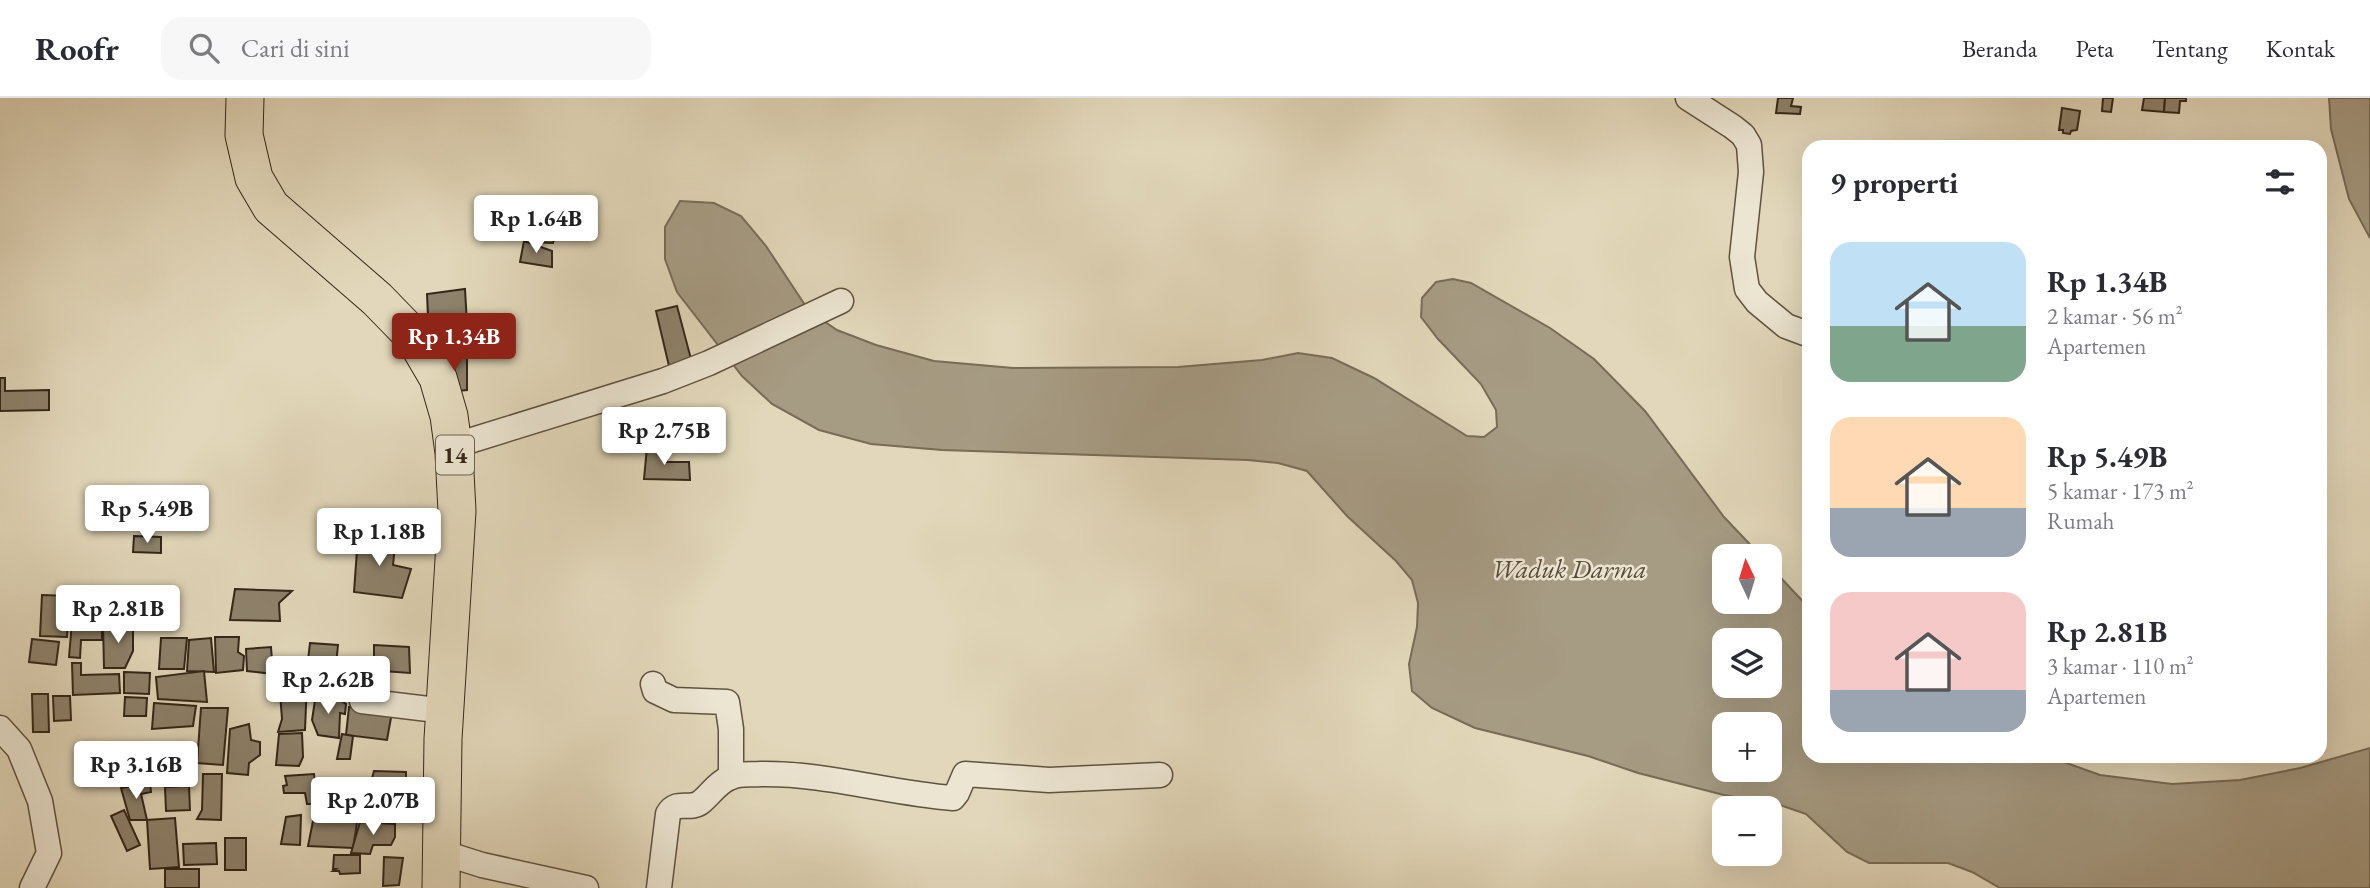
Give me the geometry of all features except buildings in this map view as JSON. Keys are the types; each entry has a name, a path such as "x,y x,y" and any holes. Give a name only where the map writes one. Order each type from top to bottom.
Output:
{"highway":[{"name":"14","path":"245,98 244,135 254,178 265,197 271,206 377,299 414,337 438,378 449,416 457,511 445,711 441,888"}],"street":[{"path":"1688,98 1733,127 1743,135 1749,145 1751,172 1742,257 1747,289 1757,302 1786,326 1802,332"},
{"path":"453,446 614,398 709,363 832,306"},
{"path":"653,684 656,691 674,700 727,702 731,729 732,777"},
{"path":"362,701 445,711"},
{"path":"0,728 19,749 43,812 49,853 32,888"},
{"path":"659,888 668,814 671,809 676,805 701,803 716,787 732,777 772,774 821,777 953,798 965,774 1049,780 1160,775"},
{"path":"441,852 482,865 586,888"}],"water":[{"path":"2329,98 2370,98 2370,238 2349,199 2331,129"},
{"name":"Waduk Darma","path":"680,201 714,203 741,216 766,246 809,311 837,330 876,345 934,361 1013,368 1178,367 1262,360 1298,353 1332,358 1374,378 1467,436 1484,437 1497,427 1496,410 1481,384 1421,317 1422,298 1436,282 1453,279 1471,283 1550,328 1594,359 1645,411 1724,517 1750,544 1712,544 1712,614 1782,614 1782,579 1802,600 1802,763 2067,763 2100,775 2172,784 2240,780 2327,763 2327,760 2370,748 2370,888 2000,888 1972,872 1948,863 1869,863 1847,852 1806,814 1782,806 1782,796 1724,795 1638,773 1588,756 1475,728 1432,708 1412,691 1409,664 1417,627 1418,603 1412,580 1396,561 1347,516 1307,471 1278,463 1248,460 942,450 871,444 819,430 772,404 742,376 677,292 665,259 665,227"}]}
